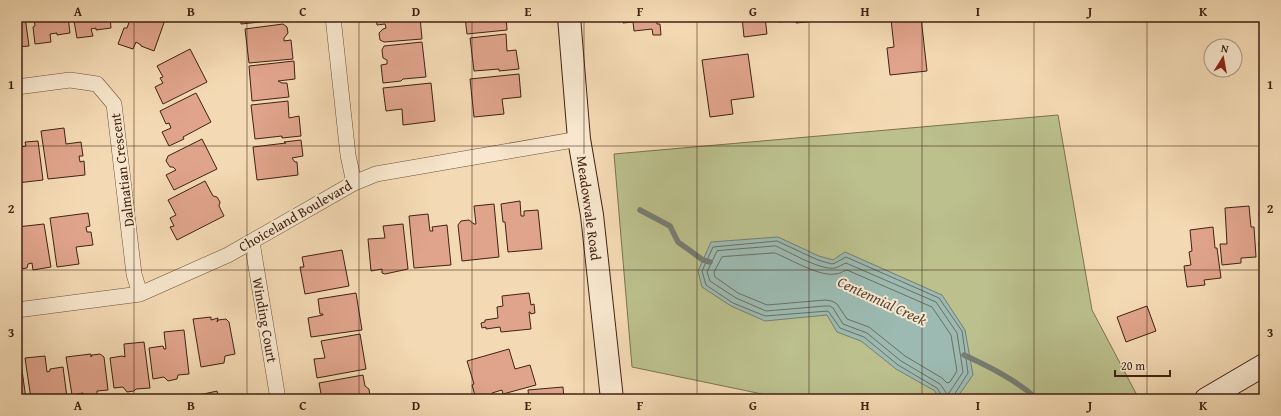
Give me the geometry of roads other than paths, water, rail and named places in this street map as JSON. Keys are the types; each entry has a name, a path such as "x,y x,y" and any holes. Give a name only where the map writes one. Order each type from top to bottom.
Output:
{"street":[{"path":"333,17 348,155 354,182"},
{"name":"Meadowvale Road","path":"569,17 579,139 592,215 612,399"},
{"name":"Dalmatian Crescent","path":"17,87 70,80 97,84 114,104 134,274 140,294"},
{"name":"Choiceland Boulevard","path":"17,310 140,294 228,255 354,182 376,174 579,139"},
{"name":"Winding Court","path":"252,242 278,399"},
{"path":"1206,399 1264,365"}],"water":[{"path":"778,237 819,256 833,260 845,252 942,295 965,330 973,375 956,399 939,399 935,391 896,369 861,341 837,332 827,315 765,321 731,306 702,287 698,271 711,242"}],"waterway":[{"path":"640,210 670,226 678,242 703,260 710,262"},
{"name":"Centennial Creek","path":"964,355 1012,380 1037,399"}]}
